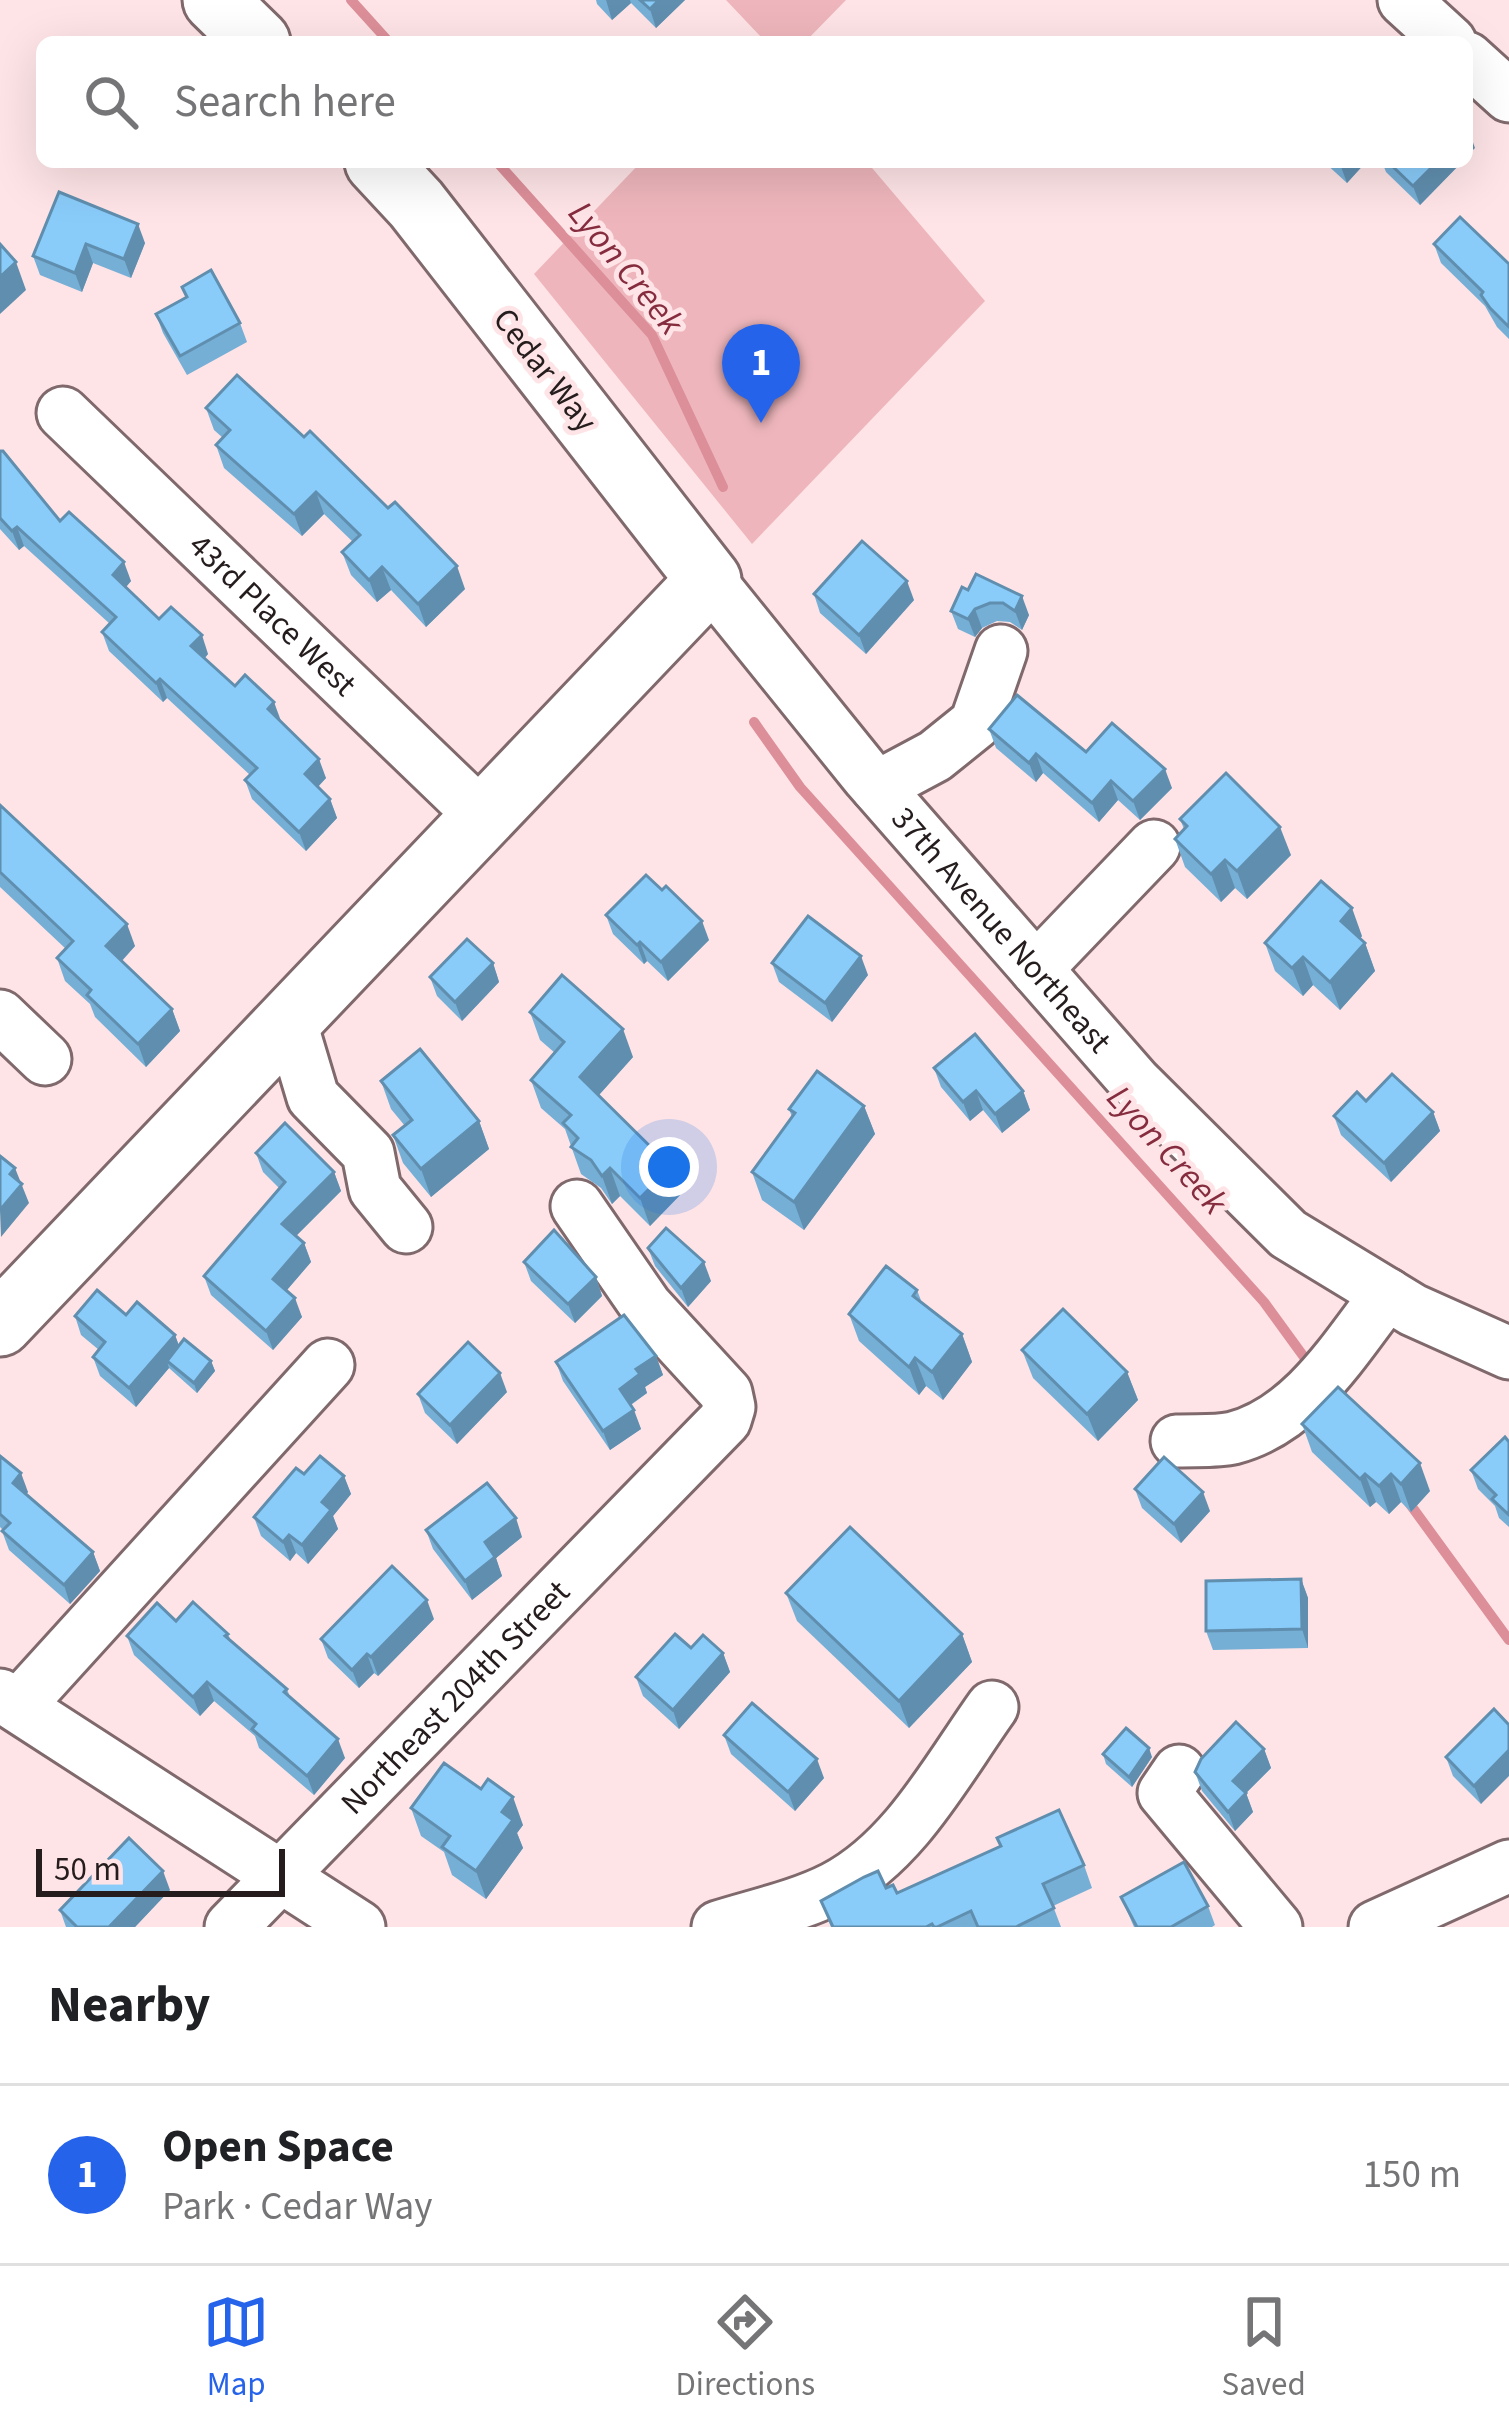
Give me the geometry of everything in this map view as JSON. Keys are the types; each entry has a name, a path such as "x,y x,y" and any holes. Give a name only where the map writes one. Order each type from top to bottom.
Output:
{"main road":[{"path":"214,0 252,36"},
{"name":"Cedar Way","path":"383,168 416,204 709,580"},
{"path":"0,1324 709,580"}],"street":[{"path":"1404,0 1443,36"},
{"path":"1473,64 1509,97"},
{"name":"43rd Place West","path":"63,413 482,816"},
{"name":"37th Avenue Northeast","path":"709,580 878,787 1135,1082 1288,1234 1387,1294 1509,1353"},
{"path":"878,787 935,756 976,723 1001,651"},
{"path":"1036,969 1154,846"},
{"path":"0,1016 45,1059"},
{"path":"290,1021 313,1097 368,1153 375,1189 406,1227"},
{"name":"Northeast 204th Street","path":"231,1927 725,1420 726,1393 646,1306 577,1206"},
{"path":"1177,1441 1230,1439 1273,1423 1302,1398 1387,1294"},
{"path":"328,1365 9,1701 358,1927"},
{"path":"718,1927 830,1891 867,1868 903,1831 992,1707"},
{"path":"1179,1771 1164,1793 1276,1927"},
{"path":"1375,1927 1509,1866"}],"shaded area":[{"path":"726,0 846,0 811,36 760,36"},
{"path":"635,168 872,168 985,301 752,544 534,274"}],"building":[{"path":"1394,168 1431,168 1413,186"},
{"path":"59,192 138,224 124,259 86,244 75,273 33,256"},
{"path":"1460,217 1509,264 1509,327 1490,308 1483,292 1434,244"},
{"path":"0,244 16,262 0,277"},
{"path":"211,270 240,323 180,356 156,314 187,297 182,287"},
{"path":"237,375 304,437 310,431 388,508 395,502 457,566 418,604 382,567 369,580 342,552 360,535 316,492 294,514 216,445 230,430 206,408"},
{"path":"0,451 60,521 69,512 124,562 113,575 159,619 171,607 202,635 191,646 235,686 245,675 274,702 268,709 319,759 305,774 330,799 299,832 245,780 257,768 102,632 116,617 17,527 12,531 0,518"},
{"path":"862,541 907,581 859,635 814,594"},
{"path":"976,574 1022,596 1015,611 1003,603 990,603 975,609 968,619 951,611 962,587 968,590"},
{"path":"1017,695 1086,752 1112,723 1165,769 1133,801 1111,781 1092,803 1036,754 1029,763 989,729"},
{"path":"1226,773 1280,827 1237,871 1225,860 1211,874 1175,839 1187,826 1180,819"},
{"path":"0,805 127,924 106,946 172,1009 138,1044 57,958 73,941 0,872"},
{"path":"646,875 662,890 666,886 702,921 661,962 606,915"},
{"path":"1321,881 1352,908 1341,921 1365,943 1330,982 1303,957 1292,968 1265,943"},
{"path":"808,916 861,956 825,1003 772,963"},
{"path":"467,939 493,963 455,1002 430,977"},
{"path":"562,975 623,1029 580,1077 671,1167 640,1198 610,1168 602,1176 591,1160 571,1147 578,1138 563,1123 571,1115 531,1080 564,1042 530,1012"},
{"path":"975,1034 1023,1091 995,1114 976,1091 963,1102 934,1068"},
{"path":"420,1049 479,1121 421,1169 393,1135 412,1120 381,1081"},
{"path":"817,1071 864,1106 794,1202 752,1172 795,1113 789,1109"},
{"path":"1392,1074 1433,1112 1384,1163 1334,1116 1357,1092 1366,1101"},
{"path":"285,1123 334,1172 282,1224 304,1243 273,1279 295,1298 266,1331 204,1276 285,1182 256,1153"},
{"path":"0,1156 15,1168 10,1174 22,1184 0,1210"},
{"path":"666,1228 704,1262 681,1288 648,1248"},
{"path":"554,1230 596,1277 568,1304 524,1262"},
{"path":"886,1266 917,1290 913,1296 962,1334 932,1372 915,1358 909,1367 849,1314"},
{"path":"97,1290 126,1315 137,1302 175,1335 129,1388 93,1357 105,1342 75,1316"},
{"path":"1063,1309 1127,1372 1087,1414 1022,1350"},
{"path":"624,1315 656,1356 636,1369 640,1374 620,1389 634,1410 603,1431 556,1362"},
{"path":"184,1339 211,1361 194,1383 167,1361"},
{"path":"468,1342 500,1373 450,1425 418,1394"},
{"path":"1338,1387 1420,1463 1401,1484 1391,1474 1379,1486 1365,1474 1360,1479 1302,1424"},
{"path":"1505,1437 1509,1442 1509,1515 1471,1470"},
{"path":"0,1456 21,1473 13,1483 93,1552 64,1585 2,1531 10,1523 0,1514"},
{"path":"320,1456 344,1476 322,1502 331,1510 302,1545 289,1535 283,1542 254,1517 296,1468 304,1474"},
{"path":"1164,1457 1203,1492 1174,1524 1135,1489"},
{"path":"487,1483 516,1518 485,1542 495,1557 465,1581 426,1530"},
{"path":"850,1527 962,1634 899,1701 786,1593"},
{"path":"392,1566 427,1600 352,1670 321,1639"},
{"path":"1301,1579 1302,1629 1206,1631 1206,1581"},
{"path":"193,1602 338,1739 307,1776 207,1682 193,1697 127,1636 157,1603 176,1621"},
{"path":"675,1634 691,1648 703,1635 723,1653 673,1710 636,1677"},
{"path":"752,1703 817,1759 788,1792 724,1735"},
{"path":"1494,1709 1509,1725 1509,1750 1474,1786 1446,1757"},
{"path":"1236,1722 1264,1749 1233,1781 1246,1793 1228,1812 1195,1772 1201,1759"},
{"path":"1126,1728 1149,1748 1129,1777 1103,1754"},
{"path":"444,1763 481,1789 488,1779 513,1797 502,1812 513,1820 476,1871 442,1847 450,1836 411,1808"},
{"path":"1059,1810 1084,1865 1043,1884 1054,1908 1016,1927 978,1927 971,1911 937,1927 833,1927 821,1901 878,1871 886,1888 893,1885 897,1893 1001,1846 997,1838"},
{"path":"129,1838 163,1871 109,1927 77,1927 60,1910"},
{"path":"1184,1862 1208,1906 1171,1927 1137,1927 1121,1897"}],"waterway":[{"name":"Lyon Creek","path":"351,0 384,36"},
{"name":"Lyon Creek","path":"502,168 652,335 723,487"},
{"name":"Lyon Creek","path":"754,722 800,787 1264,1302 1312,1368"},
{"name":"Lyon Creek","path":"1407,1500 1509,1640"}],"place":[{"name":"Open Space","path":"761,423"}]}
